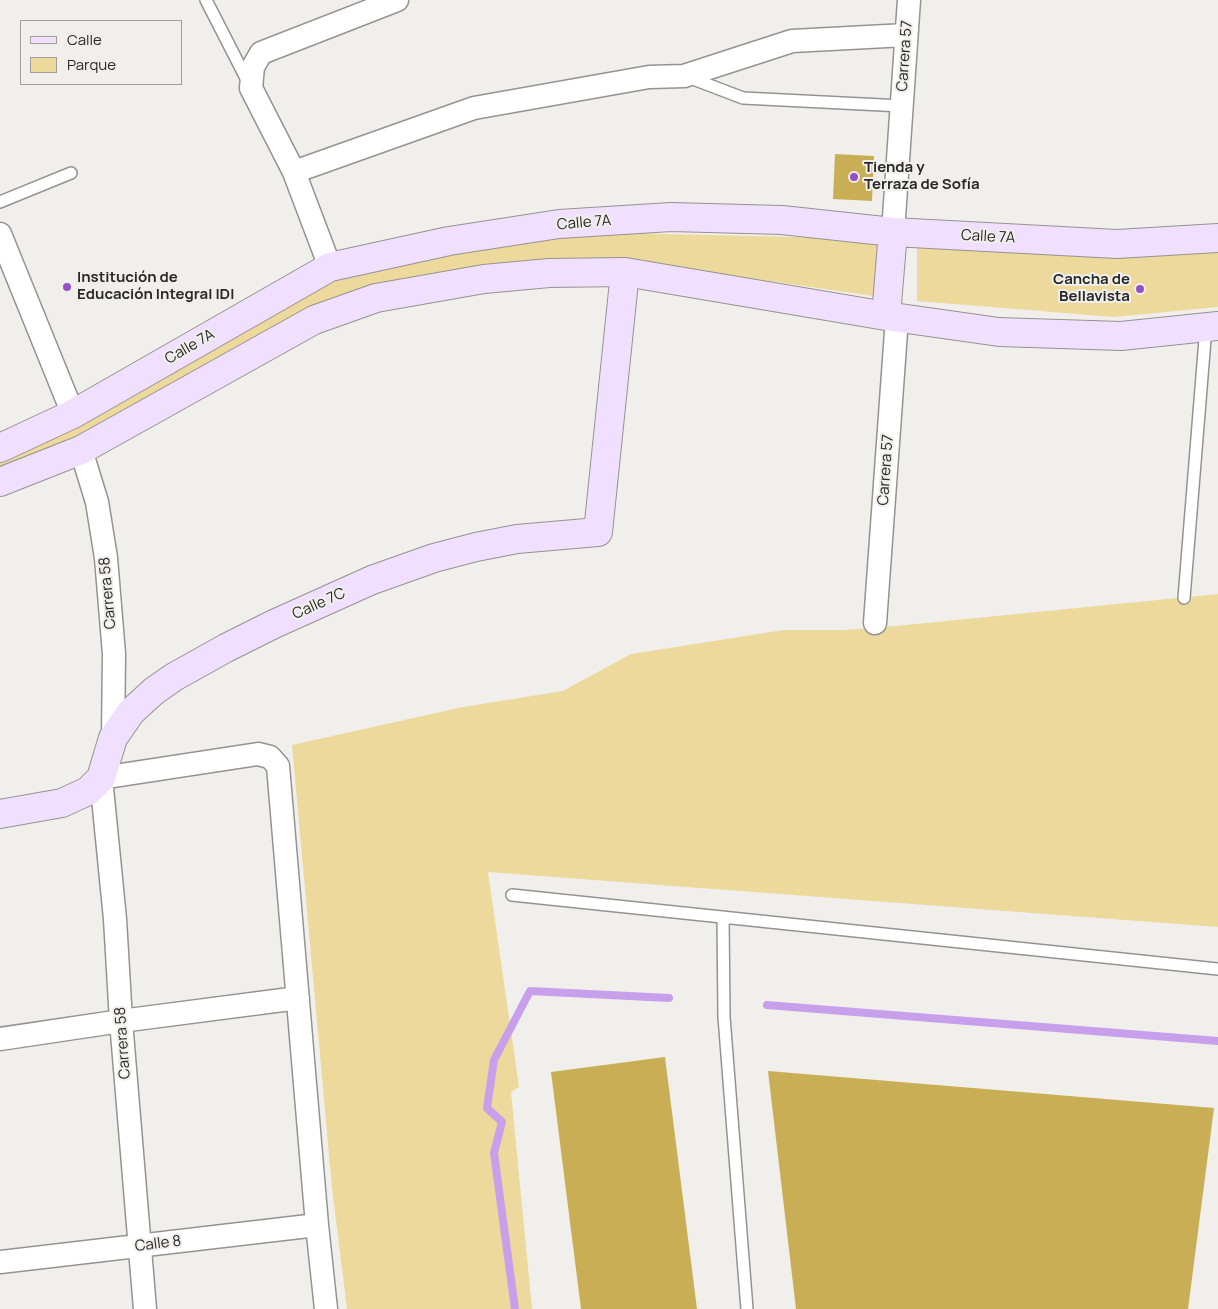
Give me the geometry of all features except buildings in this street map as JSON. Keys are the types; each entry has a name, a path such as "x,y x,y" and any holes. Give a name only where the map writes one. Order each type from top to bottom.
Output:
{"street":[{"path":"330,267 294,172 251,88 253,67 261,53 397,0"},
{"name":"Carrera 57","path":"893,232 909,0"},
{"path":"294,172 474,108 649,77 684,76 792,41 906,35"},
{"name":"Calle 7A","path":"0,448 73,414 330,267 449,241 559,224 671,217 782,220 893,232 1117,244 1218,238"},
{"path":"892,317 893,232"},
{"path":"0,234 73,414"},
{"path":"0,482 81,450 314,320 376,298 484,279 549,273 625,272 892,317 999,332 1111,336 1212,326"},
{"name":"Calle 7C","path":"101,778 113,738 132,712 174,677 274,624 372,580 434,558 517,539 598,532 625,272"},
{"name":"Carrera 57","path":"875,623 892,317"},
{"name":"Carrera 58","path":"81,450 97,502 106,558 114,654 113,738"},
{"path":"0,814 62,802 88,791 101,778 258,754 270,757 278,766 317,1225 326,1309"},
{"name":"Carrera 58","path":"101,778 115,919 121,1021 145,1309"},
{"path":"0,1039 298,998"},
{"name":"Calle 8","path":"0,1262 317,1225"}],"lane":[{"path":"206,0 251,88"},
{"path":"684,76 743,98 902,106"},
{"path":"0,202 71,173"},
{"path":"1184,598 1212,326"},
{"path":"512,895 1218,969"},
{"path":"723,917 724,1017 747,1309"}],"green space":[{"path":"624,233 881,239 873,296 625,260 345,299 159,397 0,474 0,460 96,418 338,278 479,248 535,240"},
{"path":"917,241 1218,246 1218,307 1114,317 917,301"},
{"path":"1218,594 1218,927 488,872 519,1087 511,1092 532,1309 347,1309 332,1188 292,745 463,707 563,691 631,654 784,630 844,630 896,626"}],"waterway":[{"path":"515,1309 494,1153 502,1122 487,1108 494,1060 530,991 669,998"},
{"path":"767,1005 1218,1041"}],"place":[{"name":"Tienda y Terraza de Sofía","path":"854,177"},
{"name":"Institución de Educación Integral IDI","path":"67,287"},
{"name":"Cancha de Bellavista","path":"1140,289"}]}
